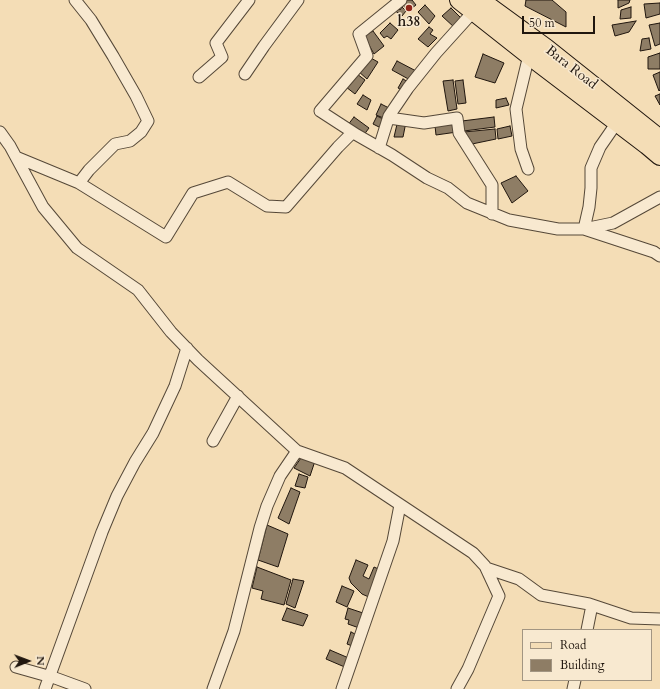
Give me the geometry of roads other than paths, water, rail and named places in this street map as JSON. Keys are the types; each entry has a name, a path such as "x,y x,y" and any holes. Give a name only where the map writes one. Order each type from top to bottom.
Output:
{"main road":[{"path":"458,0 477,6 529,55 593,95 621,117 660,156"},
{"name":"Bara Road","path":"477,6 546,48 593,95"},
{"path":"621,117 659,136"}],"street":[{"path":"75,0 91,20 113,56 136,96 148,121 141,132 130,140 115,144 89,170 79,183"},
{"path":"199,77 222,58 216,43 249,0"},
{"path":"245,74 298,0"},
{"path":"402,0 359,34 367,56 320,112 352,133 392,155 428,178 448,188 467,203 509,220 558,229 584,229 613,223 660,197"},
{"path":"379,148 389,118 408,88 477,6"},
{"path":"528,169 521,149 516,109 529,55"},
{"path":"584,229 589,207 591,168 600,147 621,117"},
{"path":"389,118 424,122 457,118 459,133 492,185 492,214"},
{"path":"0,132 10,146 43,207 77,248 138,290 171,332 186,348 297,451 345,468 473,553 485,566 498,596 468,670 457,689"},
{"path":"16,157 79,183 166,237 193,193 228,182 267,206 286,207 352,133"},
{"path":"584,229 654,252 660,256"},
{"path":"45,689 105,525 117,496 135,462 153,433 176,386 186,348"},
{"path":"213,441 238,396"},
{"path":"212,689 234,631 267,506 280,476 297,451"},
{"path":"342,689 393,541 400,505"},
{"path":"486,568 519,579 541,594 592,605 631,618 660,619"},
{"path":"587,629 592,605"},
{"path":"16,667 50,676 85,689"}],"place":[{"name":"h38","path":"409,8"}]}
